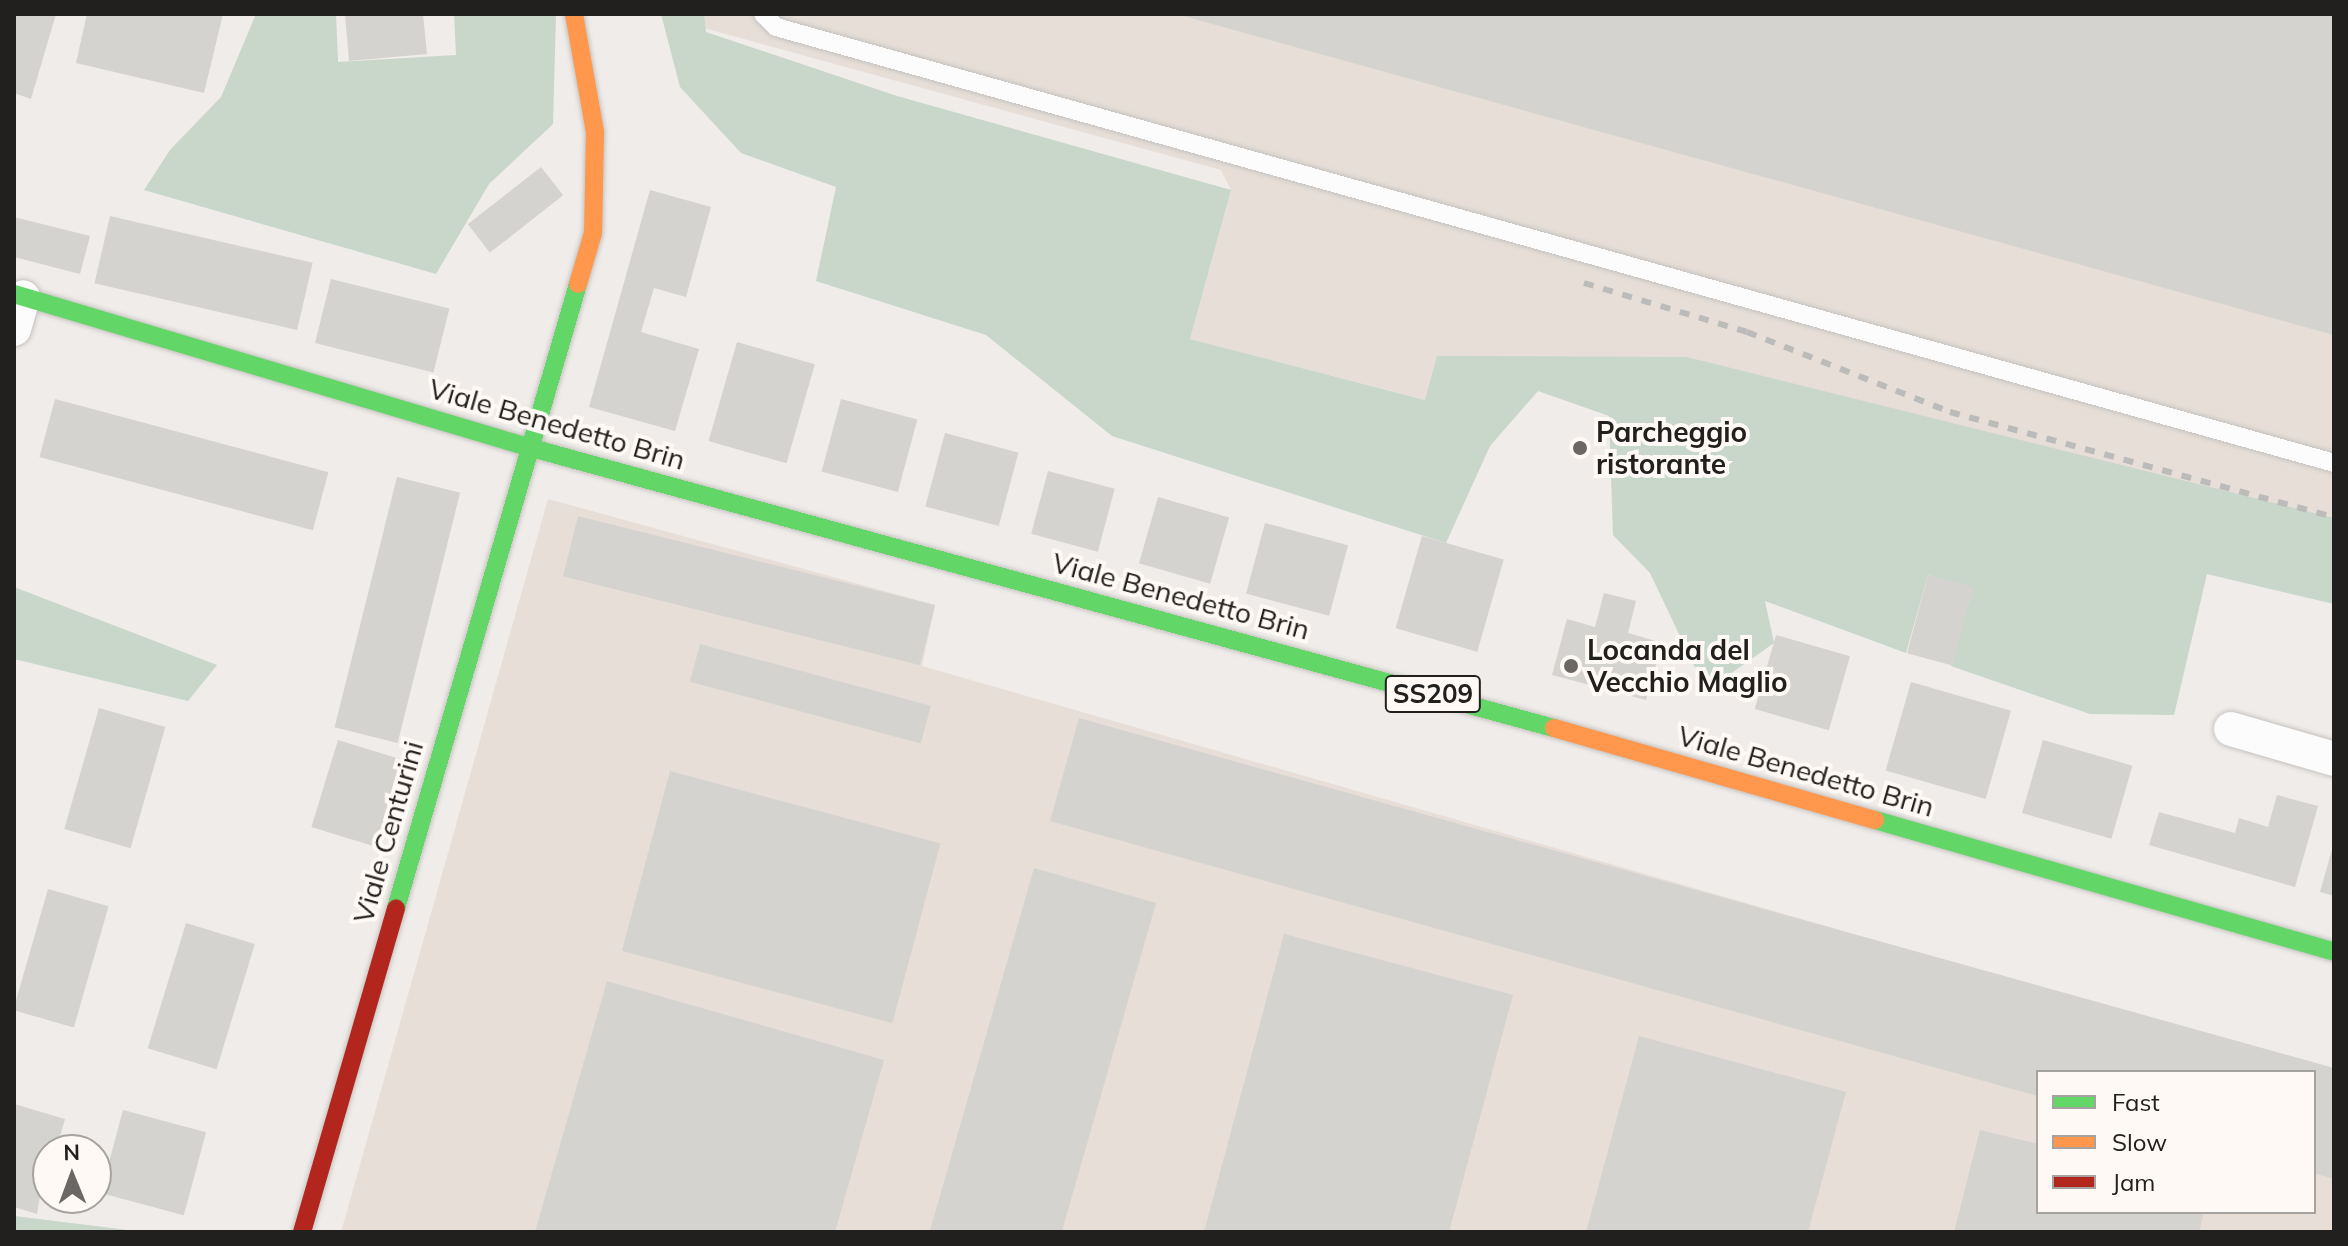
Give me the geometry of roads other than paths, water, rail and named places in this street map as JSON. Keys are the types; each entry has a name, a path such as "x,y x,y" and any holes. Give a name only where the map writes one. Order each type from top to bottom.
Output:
{"main road":[{"name":"Viale Centurini","path":"302,1232 528,447 593,233 599,180 574,14"},
{"name":"Viale Benedetto Brin","path":"17,307 1511,716 2334,952"}],"street":[{"path":"2231,729 2334,759"}],"lane":[{"path":"763,14 776,27 2334,463"}],"railway":[{"path":"1584,283 1747,332 1950,412 2334,517"}],"place":[{"name":"Parcheggio ristorante","path":"1580,448"},
{"name":"Locanda del Vecchio Maglio","path":"1571,666"}]}
